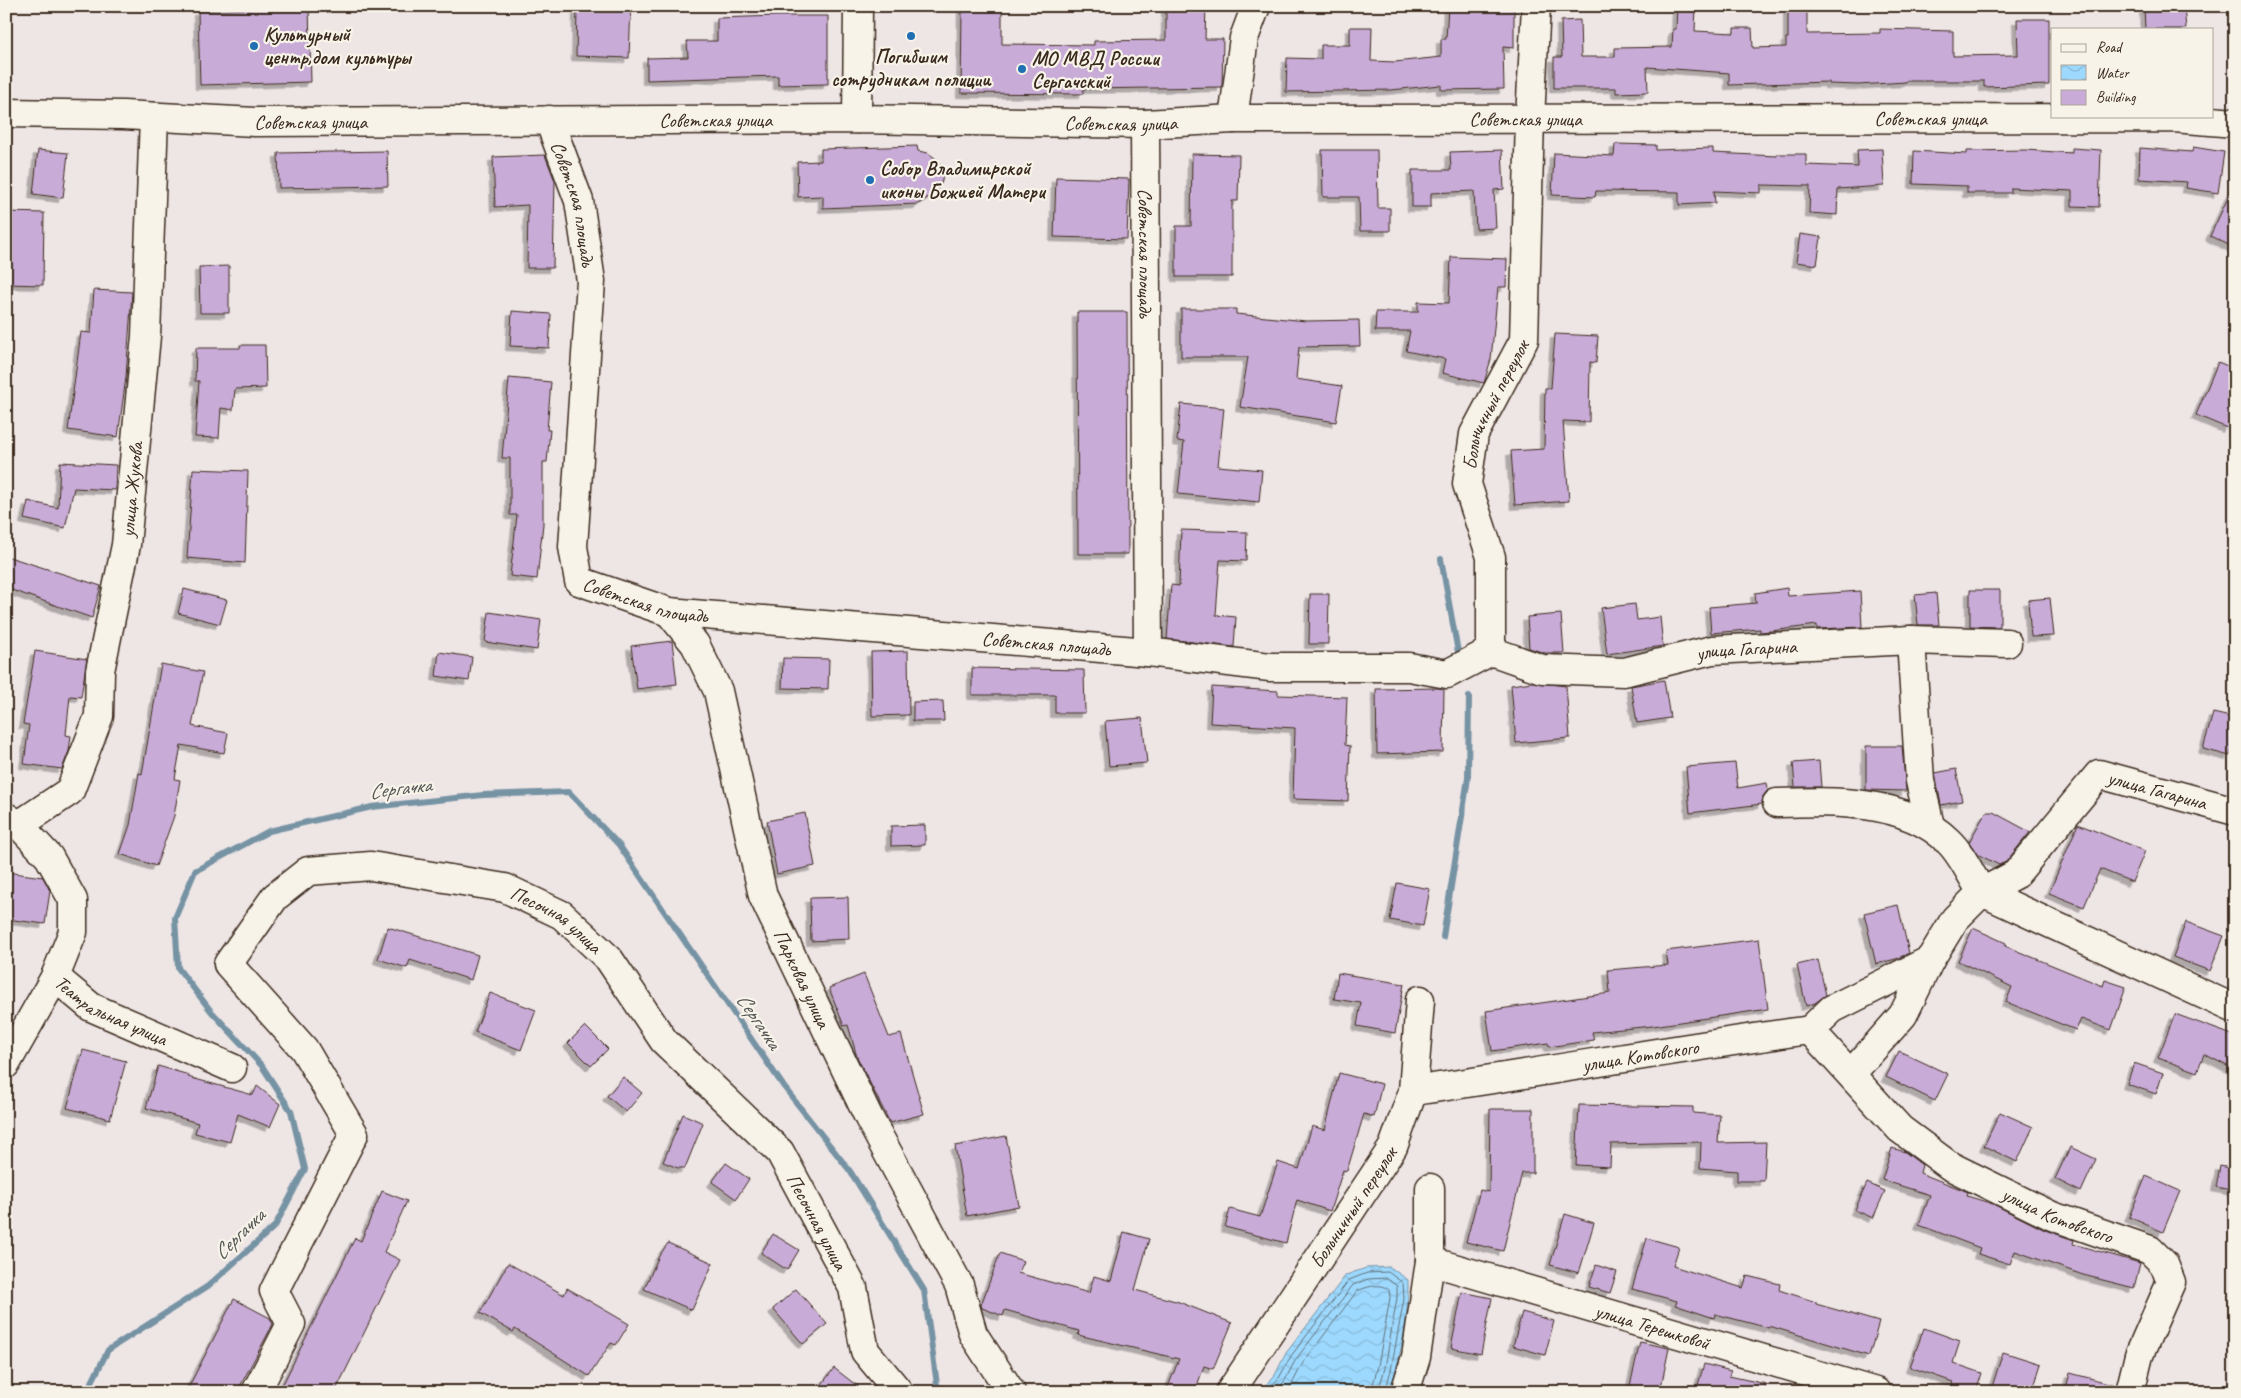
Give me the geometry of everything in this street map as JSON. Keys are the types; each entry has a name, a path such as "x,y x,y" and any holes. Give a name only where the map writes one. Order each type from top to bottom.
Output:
{"street":[{"path":"857,119 858,6"},
{"path":"1233,119 1244,38 1256,6"},
{"name":"Больничный переулок","path":"1492,651 1490,557 1467,484 1474,434 1524,340 1530,118 1536,6"},
{"name":"Советская улица","path":"6,112 255,122 857,119 1145,124 1233,119 2174,118 2235,123"},
{"name":"улица Жукова","path":"12,821 70,791 99,716 100,671 126,545 146,336 154,118"},
{"name":"Советская площадь","path":"549,120 579,201 591,281 573,546 579,581 669,612 1148,652 1270,667 1409,667 1448,674 1492,651"},
{"name":"Советская площадь","path":"1145,124 1148,652"},
{"name":"Парковая улица","path":"669,612 695,644 718,691 763,896 869,1118 959,1285 973,1334 1011,1392"},
{"path":"1911,640 1920,781 1930,826"},
{"name":"улица Гагарина","path":"1492,651 1542,669 1624,672 1712,650 1911,640 2007,643"},
{"name":"улица Гагарина","path":"1982,892 2016,874 2099,774 2235,811"},
{"path":"1778,803 1828,801 1880,809 1930,826 1950,843 1982,892 2235,1010"},
{"name":"Театральная улица","path":"12,821 49,856 72,900 73,932 55,977 91,1007 232,1068"},
{"name":"Песочная улица","path":"256,1392 291,1324 274,1291 354,1134 304,1049 228,964 275,897 308,871 371,866 506,888 562,915 609,959 664,1041 780,1152 853,1288 865,1351 899,1392"},
{"path":"1851,1074 1903,1015 1930,960 1954,919 1982,892"},
{"path":"1810,1030 1832,1009 1930,960"},
{"path":"6,1064 55,977"},
{"name":"Больничный переулок","path":"1230,1392 1393,1147 1413,1091 1420,1000"},
{"name":"улица Котовского","path":"1413,1091 1554,1071 1691,1046 1810,1030 1900,1129 1950,1166 2052,1216 2150,1250 2164,1264 2171,1282 2139,1354 2130,1392"},
{"path":"1405,1392 1416,1357 1430,1260 1430,1188"},
{"name":"улица Терешковой","path":"1430,1260 1876,1392"}],"water":[{"path":"1390,1267 1408,1280 1408,1294 1403,1336 1389,1392 1260,1392 1275,1375 1286,1353 1346,1275 1366,1268"}],"building":[{"name":"Культурный центр,дом культуры","path":"251,6 309,6 311,82 200,85 198,11 252,9"},
{"path":"599,6 631,6 629,58 576,56 577,10 599,11"},
{"path":"962,6 1002,6 1002,44 1094,45 1094,41 1166,40 1166,6 1206,6 1205,39 1223,39 1222,87 1083,89 1083,94 961,93"},
{"path":"1448,6 1514,6 1514,48 1503,47 1504,89 1441,90 1441,85 1391,90 1286,92 1287,58 1321,59 1321,45 1350,45 1350,27 1372,27 1371,61 1395,62 1441,57 1441,39 1446,39"},
{"path":"1677,6 1696,6 1695,31 1734,33 1734,28 1752,28 1753,48 1786,47 1786,38 1788,38 1788,9 1807,9 1807,34 1880,33 1880,29 1953,31 1953,56 2018,55 2017,19 2049,19 2049,85 1984,87 1984,81 1906,81 1858,85 1829,84 1829,82 1729,85 1729,73 1647,67 1648,92 1616,93 1616,88 1554,88 1554,57 1562,57 1561,21 1580,20 1581,57 1615,57 1615,48 1672,47 1673,29 1676,29"},
{"path":"2144,6 2184,6 2186,28 2145,28"},
{"path":"828,16 828,84 778,85 778,76 647,80 647,58 688,57 687,41 717,41 717,18"},
{"path":"1615,144 1656,145 1656,150 1713,148 1713,153 1777,156 1777,154 1806,154 1806,165 1858,167 1857,150 1882,149 1884,186 1838,189 1837,215 1809,213 1810,186 1761,185 1761,193 1714,191 1715,203 1679,205 1679,192 1596,191 1595,197 1552,195 1554,153 1614,156"},
{"name":"Собор Владимирской иконы Божией Матери","path":"917,146 918,151 928,153 935,158 941,166 943,175 941,184 936,192 918,204 823,208 823,196 798,197 797,162 821,161 821,149"},
{"path":"2193,147 2224,152 2218,193 2186,188 2187,182 2139,179 2140,148 2192,152"},
{"path":"2072,148 2101,150 2099,207 2072,206 2072,191 2011,188 2011,193 1967,193 1967,186 1913,184 1914,151 1967,154 1967,151 2025,150 2072,153"},
{"path":"38,150 68,153 63,198 33,194"},
{"path":"1322,150 1377,150 1378,208 1390,208 1390,231 1360,231 1359,197 1323,197"},
{"path":"1502,150 1504,189 1494,190 1496,228 1476,229 1474,191 1431,193 1431,207 1412,207 1412,170 1451,170 1450,152"},
{"path":"387,151 388,186 279,188 278,153"},
{"path":"1192,154 1239,155 1238,201 1232,201 1232,277 1176,277 1176,226 1191,226"},
{"path":"545,155 555,181 553,268 527,268 528,205 495,207 493,157"},
{"path":"1056,177 1129,179 1127,239 1054,237"},
{"path":"2235,183 2235,248 2210,236"},
{"path":"6,212 44,213 43,285 6,284"},
{"path":"1800,234 1821,237 1817,265 1796,262"},
{"path":"1451,257 1507,259 1506,287 1498,287 1491,359 1484,383 1442,373 1445,359 1406,351 1410,331 1375,331 1376,312 1418,312 1418,302 1449,303"},
{"path":"229,266 229,313 200,313 199,267"},
{"path":"94,290 132,292 126,377 118,437 68,430 81,332 91,333"},
{"path":"1181,309 1236,309 1236,314 1306,321 1359,320 1360,346 1299,347 1296,379 1342,386 1336,422 1240,407 1248,357 1181,357"},
{"path":"512,311 551,314 549,348 510,346"},
{"path":"1077,312 1127,312 1128,554 1078,554"},
{"path":"1555,334 1598,336 1596,363 1590,362 1589,422 1563,421 1569,501 1515,505 1511,451 1544,449 1545,388 1551,388"},
{"path":"240,345 265,345 266,388 235,389 233,410 221,408 219,438 195,437 199,381 195,381 196,348 240,348"},
{"path":"2218,362 2235,369 2235,409 2227,428 2196,415"},
{"path":"509,378 551,382 547,430 550,430 547,462 543,462 543,524 537,579 510,576 517,515 510,515 510,458 502,458"},
{"path":"1181,404 1224,408 1218,466 1262,470 1259,502 1178,494 1184,442 1177,441"},
{"path":"60,462 116,465 115,490 74,488 65,528 24,519 28,501 58,508"},
{"path":"193,469 248,471 245,563 187,558"},
{"path":"1181,530 1247,532 1246,561 1220,560 1216,615 1236,617 1234,647 1167,639 1171,585 1179,586"},
{"path":"6,556 101,586 92,618 6,588"},
{"path":"1787,588 1788,596 1860,591 1862,627 1817,629 1817,625 1760,632 1760,629 1711,633 1709,607 1756,603 1755,593"},
{"path":"184,589 227,600 220,624 178,613"},
{"path":"1970,590 2000,590 2000,627 1970,626"},
{"path":"1936,593 1939,625 1918,625 1915,595"},
{"path":"1310,594 1329,594 1328,644 1309,644"},
{"path":"2050,598 2054,636 2031,637 2028,600"},
{"path":"1635,604 1637,620 1660,617 1663,646 1607,654 1601,608"},
{"path":"489,612 541,620 537,650 485,642"},
{"path":"1561,614 1564,653 1545,653 1529,648 1527,617"},
{"path":"672,641 677,684 637,689 631,646"},
{"path":"35,651 87,659 81,697 70,696 66,735 71,736 69,751 62,769 24,764 29,725 23,724"},
{"path":"908,651 909,715 872,716 871,652"},
{"path":"439,652 472,657 469,681 436,676"},
{"path":"783,658 829,659 828,689 782,688"},
{"path":"161,664 203,672 192,726 228,733 224,753 181,745 175,779 180,780 174,816 156,866 120,854 130,825 139,773 142,774"},
{"path":"972,668 1084,670 1085,713 1055,713 1055,695 972,695"},
{"path":"1664,680 1670,718 1637,723 1631,686"},
{"path":"1532,682 1566,686 1570,738 1516,743 1511,685"},
{"path":"1212,687 1278,691 1278,695 1347,697 1345,745 1350,746 1348,801 1293,799 1295,728 1210,723"},
{"path":"1376,689 1444,689 1443,752 1377,754"},
{"path":"943,701 944,721 913,721 913,702"},
{"path":"2213,713 2235,718 2235,735 2230,756 2203,749"},
{"path":"1142,718 1147,763 1109,766 1105,721"},
{"path":"1866,746 1902,746 1906,791 1866,790"},
{"path":"1819,761 1821,787 1795,787 1793,763"},
{"path":"1735,763 1738,788 1767,783 1768,790 1763,796 1762,804 1690,813 1686,767"},
{"path":"1956,769 1962,801 1941,805 1935,773"},
{"path":"1986,812 1993,812 2030,832 2006,862 1999,865 1977,854 1969,842"},
{"path":"805,813 815,866 777,874 767,821"},
{"path":"2078,824 2145,851 2132,882 2100,869 2084,907 2049,893"},
{"path":"925,825 925,845 891,846 891,826"},
{"path":"6,872 43,877 50,891 45,924 6,919"},
{"path":"1397,883 1430,889 1423,926 1390,920"},
{"path":"848,897 849,939 811,941 810,898"},
{"path":"1898,905 1909,953 1896,959 1876,964 1864,913"},
{"path":"2186,922 2224,936 2210,971 2173,957"},
{"path":"388,927 478,955 471,980 410,960 407,968 378,959"},
{"path":"1973,928 2006,943 2005,946 2103,986 2105,980 2126,987 2111,1030 2081,1019 2076,1030 2006,1002 2012,987 1958,961"},
{"path":"1759,939 1768,1009 1653,1026 1592,1032 1594,1040 1549,1047 1548,1043 1492,1051 1486,1011 1610,993 1608,970 1668,965 1666,951"},
{"path":"1818,960 1826,995 1815,1003 1806,1006 1797,965"},
{"path":"1338,973 1404,984 1395,1033 1357,1026 1361,1003 1334,999"},
{"path":"864,974 889,1037 901,1034 924,1114 890,1123 857,1057 848,1025 844,1026 829,988"},
{"path":"490,993 536,1010 521,1050 475,1032"},
{"path":"2175,1014 2235,1036 2235,1070 2204,1054 2197,1072 2158,1058"},
{"path":"585,1026 608,1049 591,1066 568,1043"},
{"path":"83,1050 126,1061 110,1119 67,1108"},
{"path":"1899,1051 1948,1074 1935,1101 1886,1077"},
{"path":"2134,1063 2163,1073 2156,1094 2127,1084"},
{"path":"158,1066 189,1075 188,1077 253,1095 257,1086 280,1104 270,1127 238,1114 230,1142 195,1133 198,1123 146,1108"},
{"path":"1339,1073 1382,1084 1374,1117 1364,1114 1347,1171 1343,1170 1330,1211 1297,1200 1286,1243 1225,1227 1230,1209 1260,1217 1278,1162 1299,1169 1312,1126 1325,1130"},
{"path":"623,1077 642,1093 626,1112 607,1096"},
{"path":"1579,1105 1693,1107 1693,1113 1720,1115 1718,1143 1766,1142 1764,1181 1737,1181 1737,1171 1700,1168 1701,1142 1611,1144 1610,1167 1576,1165"},
{"path":"1490,1109 1533,1109 1533,1173 1522,1173 1503,1251 1466,1242 1480,1190 1489,1192"},
{"path":"2000,1112 2033,1127 2017,1162 1984,1146"},
{"path":"683,1114 703,1123 685,1168 678,1168 663,1162"},
{"path":"1006,1136 1019,1206 967,1216 955,1146"},
{"path":"2070,1147 2096,1159 2081,1192 2055,1179"},
{"path":"1892,1148 1905,1152 1922,1165 1920,1173 1968,1192 1967,1196 1993,1204 2045,1230 2074,1240 2073,1244 2140,1263 2134,1288 2083,1275 2015,1251 2010,1264 1978,1254 1980,1248 1919,1225 1930,1195 1882,1180"},
{"path":"726,1163 749,1179 736,1199 712,1182"},
{"path":"2220,1166 2235,1169 2235,1191 2216,1187"},
{"path":"2146,1176 2180,1191 2163,1232 2129,1217"},
{"path":"1867,1183 1885,1191 1873,1218 1855,1210"},
{"path":"382,1191 407,1201 384,1252 400,1260 335,1392 279,1392 355,1238 361,1241"},
{"path":"1565,1214 1594,1223 1579,1273 1550,1265"},
{"path":"1124,1232 1149,1239 1135,1290 1179,1302 1232,1323 1213,1369 1204,1366 1195,1392 1166,1392 1179,1359 1078,1335 1079,1331 1005,1310 1003,1316 982,1308 981,1305 1000,1253 1023,1261 1018,1273 1089,1293 1094,1276 1111,1281"},
{"path":"773,1234 799,1250 787,1270 761,1253"},
{"path":"1647,1238 1679,1247 1673,1266 1743,1288 1747,1276 1780,1284 1779,1290 1816,1302 1816,1304 1879,1322 1869,1356 1769,1326 1769,1328 1715,1314 1714,1318 1675,1305 1677,1301 1632,1289"},
{"path":"668,1243 713,1263 692,1310 644,1289 659,1256"},
{"path":"508,1263 564,1295 567,1288 629,1324 616,1345 611,1343 589,1376 515,1329 513,1332 480,1313"},
{"path":"1596,1265 1617,1272 1610,1293 1589,1287"},
{"path":"796,1289 827,1324 803,1344 773,1309"},
{"path":"1462,1292 1492,1298 1481,1354 1451,1348"},
{"path":"234,1299 270,1318 273,1324 237,1392 186,1392"},
{"path":"1522,1312 1554,1321 1545,1355 1513,1346"},
{"path":"1924,1328 1960,1341 1953,1363 1982,1373 1976,1392 1963,1392 1951,1388 1953,1382 1910,1367"},
{"path":"1640,1342 1669,1348 1660,1392 1630,1386"},
{"path":"2003,1352 2041,1364 2032,1392 2008,1392 1992,1387"},
{"path":"1704,1364 1731,1371 1729,1376 1766,1384 1765,1392 1696,1392"},
{"path":"834,1368 865,1392 816,1392"},
{"path":"2070,1373 2116,1385 2115,1392 2065,1392"}],"waterway":[{"path":"1441,559 1458,652"},
{"path":"1443,937 1468,778 1469,697"},
{"name":"Сергачка","path":"87,1392 108,1350 208,1286 275,1226 305,1169 291,1111 262,1066 211,1011 178,968 175,918 195,871 269,831 372,807 483,795 569,792 619,845 784,1087 850,1171 924,1290 938,1392"}],"place":[{"name":"Погибшим сотрудникам полиции","path":"911,36"},
{"name":"Культурный центр,дом культуры","path":"254,46"},
{"name":"МО МВД России Сергачский","path":"1022,69"},
{"name":"Собор Владимирской иконы Божией Матери","path":"870,180"}]}
